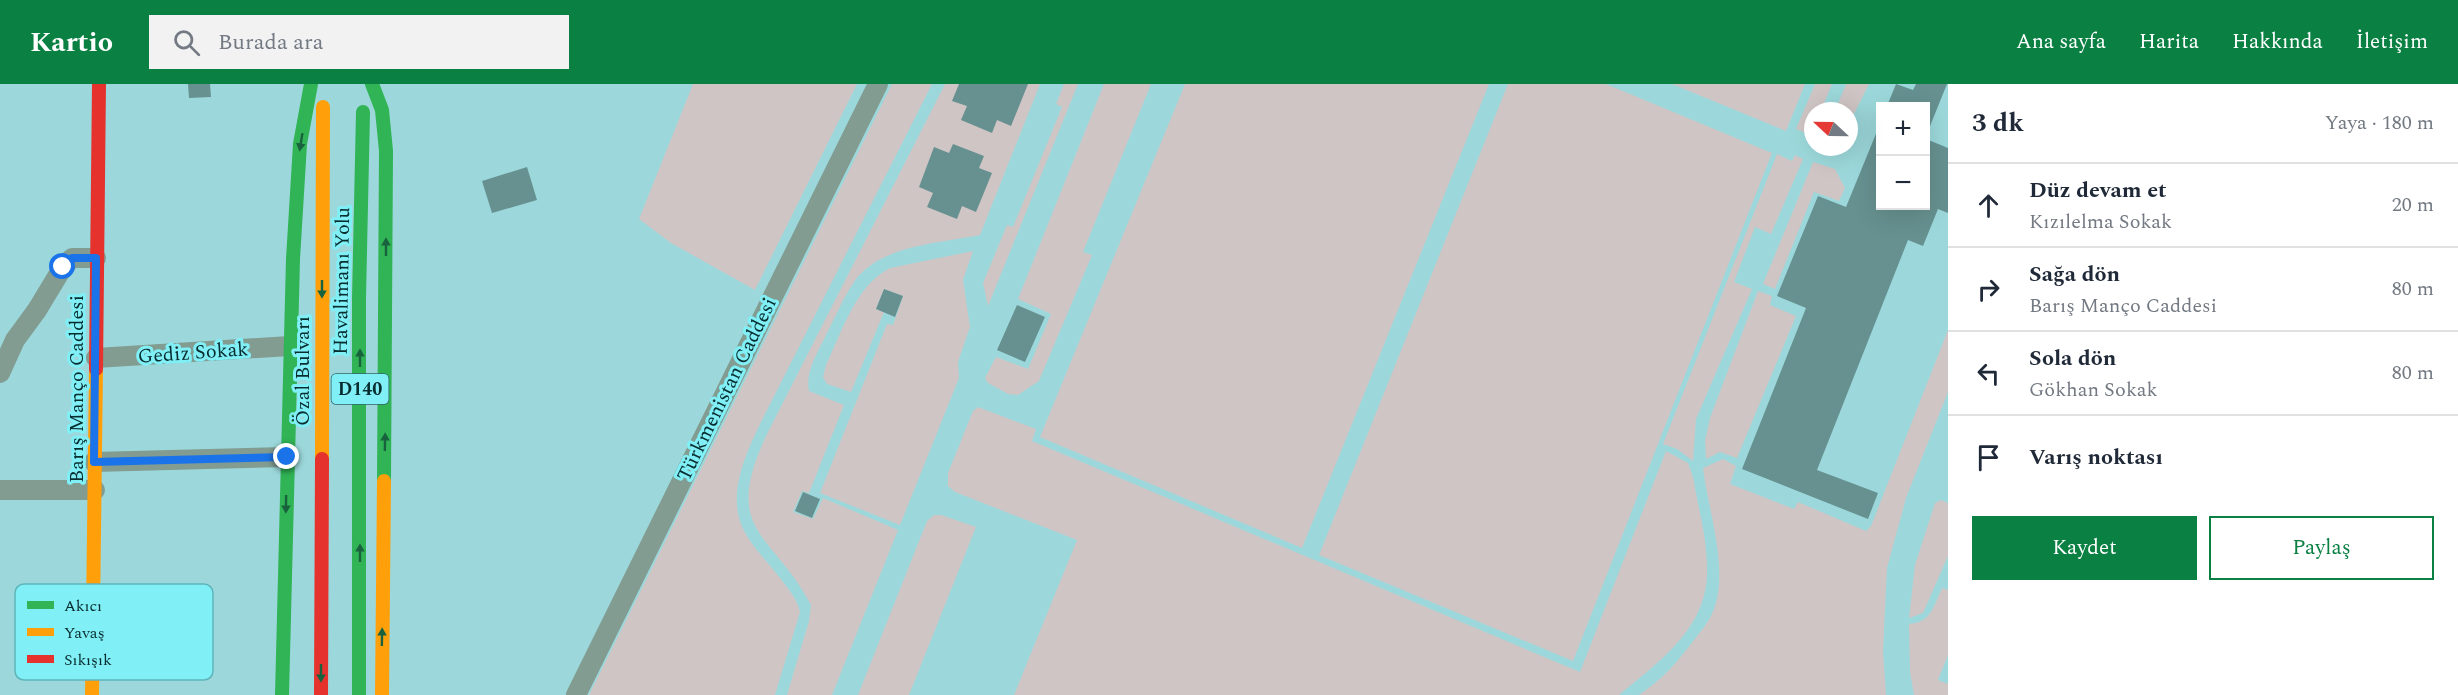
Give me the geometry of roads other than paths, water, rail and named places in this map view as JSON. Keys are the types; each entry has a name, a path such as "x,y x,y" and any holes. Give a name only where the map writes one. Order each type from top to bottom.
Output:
{"main road":[{"name":"Barış Manço Caddesi","path":"94,584 99,84"},
{"path":"282,695 290,346 298,167 311,84"},
{"name":"Özal Bulvarı","path":"321,695 323,84"},
{"name":"Havalimanı Yolu","path":"359,695 360,298 364,84"},
{"path":"372,84 382,107 386,192 382,695"},
{"name":"Barış Manço Caddesi","path":"92,680 92,695"}],"street":[{"name":"Türkmenistan Caddesi","path":"576,695 878,84"},
{"path":"0,373 15,340 37,310 63,267 72,258 96,258"},
{"name":"Gediz Sokak","path":"96,358 290,346"},
{"path":"94,462 287,457"},
{"path":"0,490 95,490"}]}
